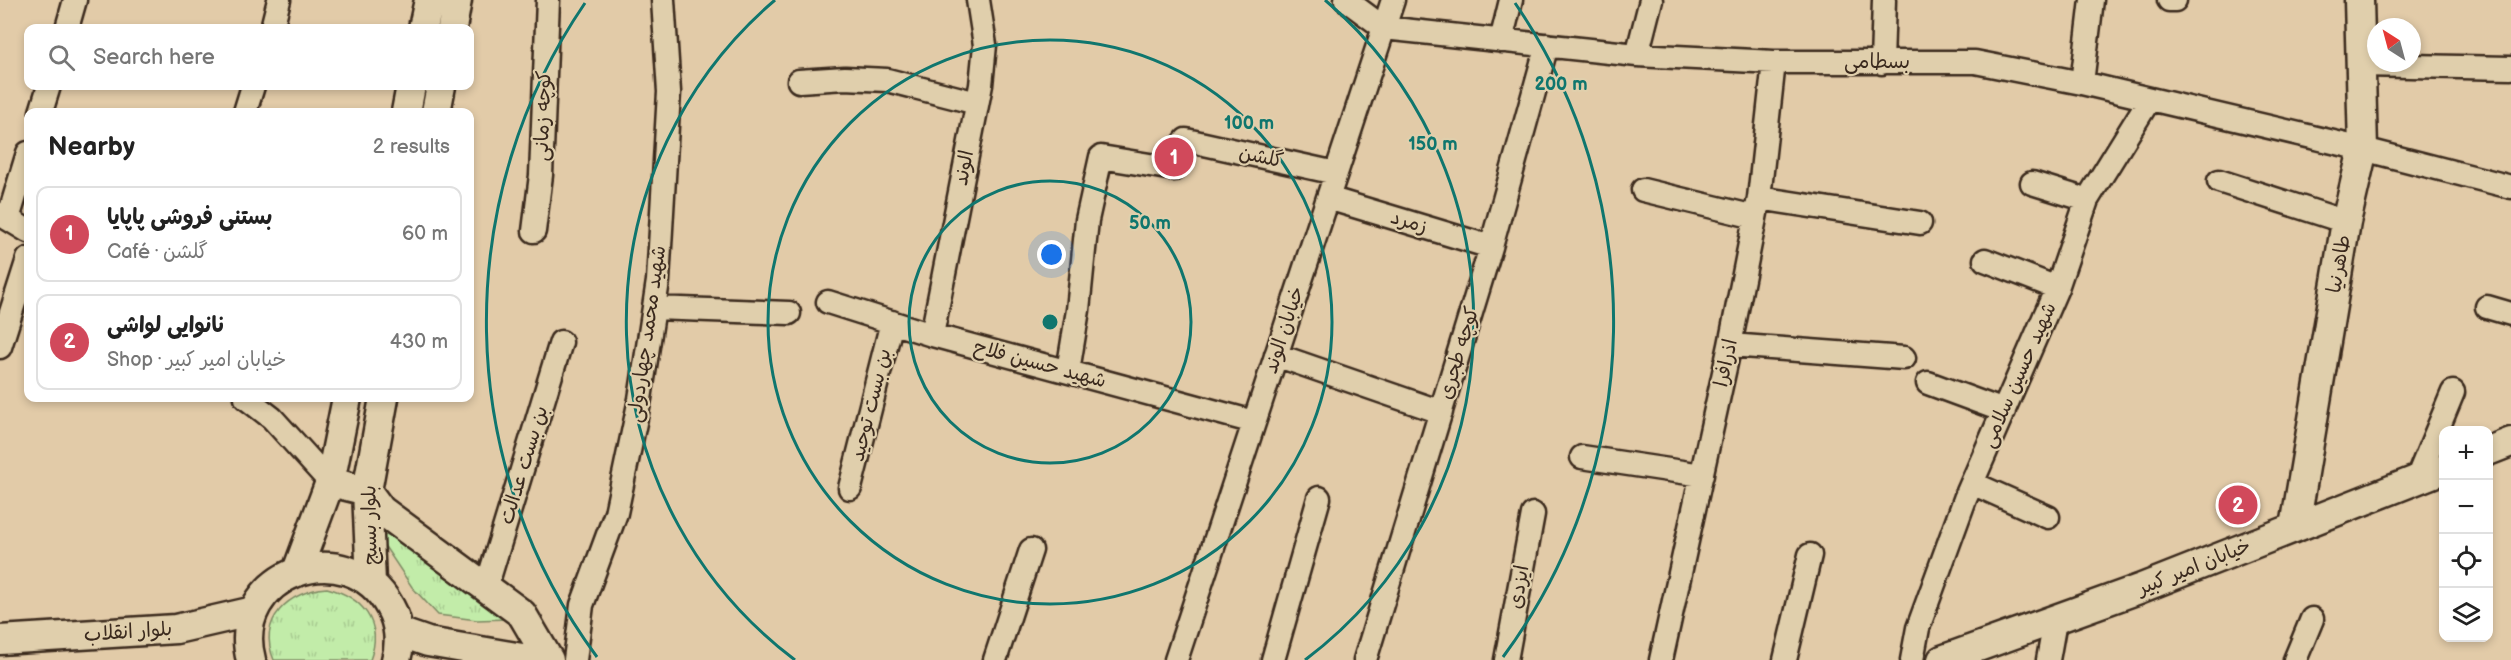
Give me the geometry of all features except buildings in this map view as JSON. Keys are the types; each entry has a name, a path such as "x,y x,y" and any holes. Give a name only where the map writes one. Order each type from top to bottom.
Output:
{"main road":[{"path":"424,24 429,0"},
{"path":"453,24 457,0"},
{"name":"طاهرنیا","path":"2295,527 2346,222 2363,149 2359,0"},
{"path":"407,108 410,90"},
{"path":"437,108 440,90"},
{"name":"بلوار بسیج","path":"297,571 330,482 346,402"},
{"name":"بلوار بسیج","path":"371,582 367,491 383,402"},
{"path":"2493,449 2511,442"},
{"name":"خیابان امیر کبیر","path":"1942,660 2055,621 2439,471"},
{"path":"330,482 367,491 381,510 522,614 549,660"},
{"path":"251,660 248,650 249,630 254,611 265,594 279,580 297,571 316,566 335,567 354,572 371,582 384,596 394,613 399,632 396,660"},
{"name":"بلوار انقلاب","path":"0,640 176,629 254,611"},
{"path":"399,632 428,642 534,660"}],"street":[{"path":"68,24 75,0"},
{"path":"273,24 279,0"},
{"name":"کوچه زمانی","path":"534,231 541,175 548,0"},
{"name":"شهید محمد چهاردولی","path":"575,660 582,605 616,513 640,399 658,281 669,92 663,0"},
{"name":"الوند","path":"932,335 977,104 984,45 978,0"},
{"path":"1346,0 1384,28"},
{"name":"خیابان الوند","path":"1176,660 1393,0"},
{"path":"1502,41 1511,0"},
{"path":"1637,55 1651,0"},
{"path":"1882,63 1884,0"},
{"path":"2082,83 2091,0"},
{"path":"2169,0 2175,0"},
{"name":"بسطامی","path":"1384,28 1637,55 1774,62 1975,62 2082,83 2363,149 2511,187"},
{"name":"کوچه طجری","path":"1365,660 1491,247 1547,45"},
{"name":"اذرافرا","path":"1661,660 1730,345 1757,208 1774,62"},
{"path":"2360,64 2511,68"},
{"path":"799,81 845,78 887,80 977,104"},
{"path":"42,108 48,90"},
{"path":"246,108 252,90"},
{"name":"شهید حسین سلامی","path":"1912,660 1918,628 1972,483 2057,288 2086,200 2149,100"},
{"name":"گلشن","path":"1068,371 1078,310 1087,220 1101,157 1174,169 1174,157 1186,140 1336,173"},
{"path":"24,164 4,216 24,228"},
{"path":"2218,181 2346,222"},
{"path":"2032,183 2086,200"},
{"path":"1643,190 1757,208 1920,223"},
{"name":"زمرد","path":"1328,198 1491,247"},
{"path":"1985,260 2057,288"},
{"path":"0,347 24,272"},
{"name":"شهید حسین فلاح","path":"828,302 932,335 1254,422"},
{"path":"2487,307 2511,314"},
{"path":"654,308 789,313"},
{"name":"بن بست توحید","path":"850,488 892,322"},
{"name":"بن بست عدالت","path":"486,588 561,342"},
{"path":"1730,345 1904,358"},
{"path":"1276,355 1441,412"},
{"path":"1928,383 2004,411"},
{"path":"2417,479 2453,392"},
{"path":"251,402 272,418 330,482"},
{"path":"1582,457 1702,475"},
{"path":"1972,483 2048,517"},
{"path":"1273,660 1319,498"},
{"name":"ایزدی","path":"1506,660 1533,514"},
{"path":"995,660 1031,550"},
{"path":"1785,660 1810,555"},
{"path":"2295,660 2312,619"},
{"path":"2049,660 2055,621"}],"green space":[{"path":"395,534 507,619 477,620 438,615 412,587 378,536"},
{"path":"327,588 350,598 367,613 374,634 374,646 370,660 274,660 270,645 270,632 273,620 280,610 300,595"}],"place":[{"name":"بستنی فروشی پاپایا","path":"1174,157"},
{"name":"نانوایی لواشی","path":"2238,505"}]}
